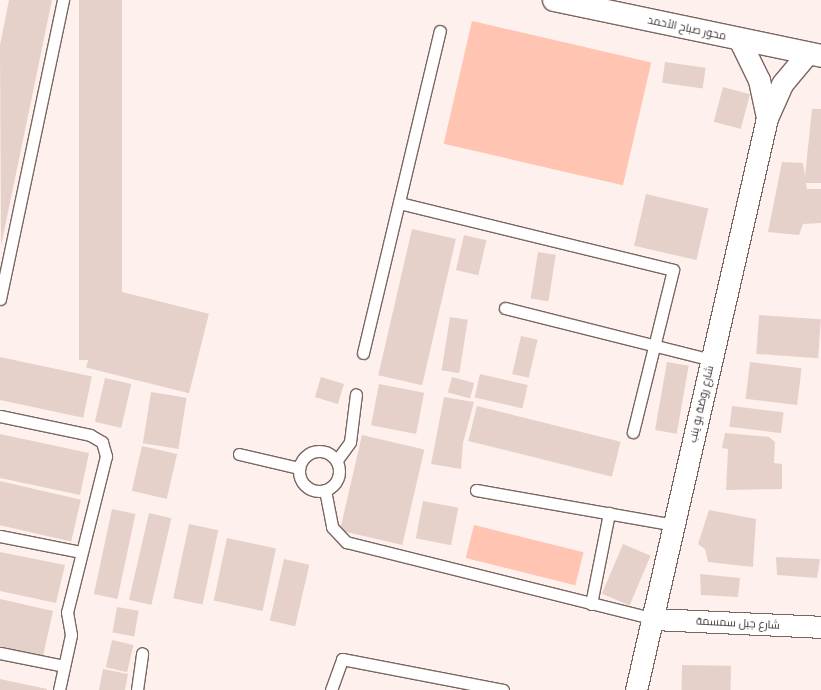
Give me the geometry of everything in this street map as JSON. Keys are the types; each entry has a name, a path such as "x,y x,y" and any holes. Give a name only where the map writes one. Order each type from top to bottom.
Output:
{"street":[{"name":"محور صباح الأحمد","path":"554,0 814,55"},
{"name":"شارع روضة بو ينب","path":"739,39 759,80 768,118"},
{"name":"شارع روضة بو ينب","path":"636,690 654,619 674,525 768,118 782,84 814,55"},
{"name":"شارع جبل سمسمة","path":"654,619 821,626"}],"lane":[{"path":"0,299 62,0"},
{"path":"363,353 440,31"},
{"path":"399,203 673,270 633,432"},
{"path":"505,308 712,360"},
{"path":"337,460 350,442 356,394"},
{"path":"0,416 90,435 102,442 106,456 67,612 71,635 59,690"},
{"path":"315,451 328,452 337,460 339,478 325,490 308,488 300,479 299,468 304,457 315,451"},
{"path":"238,454 299,468"},
{"path":"325,490 332,527 346,542 654,619"},
{"path":"476,490 674,525"},
{"path":"591,604 609,513"},
{"path":"0,536 81,552"},
{"path":"137,690 142,652"},
{"path":"0,653 64,666"},
{"path":"331,690 342,659 503,690"}],"shaded area":[{"path":"472,21 651,62 623,185 444,144"},
{"path":"474,525 584,552 575,585 466,558"}],"building":[{"path":"9,0 52,0 1,246 0,45"},
{"path":"79,0 122,0 122,360 79,360"},
{"path":"665,62 706,68 703,89 662,83"},
{"path":"723,87 750,94 741,129 714,122"},
{"path":"812,109 821,109 821,183 806,183 807,189 821,189 821,223 803,224 799,235 768,232 782,162 803,163 805,176"},
{"path":"646,194 708,208 696,260 634,246"},
{"path":"412,229 456,239 422,385 378,375"},
{"path":"464,235 486,240 478,275 456,270"},
{"path":"538,252 556,255 548,301 531,298"},
{"path":"106,288 209,314 189,393 86,368"},
{"path":"759,315 821,319 818,358 756,354"},
{"path":"450,317 468,320 459,373 442,370"},
{"path":"521,336 538,340 529,378 512,374"},
{"path":"0,357 92,377 83,418 0,400"},
{"path":"667,362 689,366 677,434 655,430"},
{"path":"750,362 802,368 797,405 745,399"},
{"path":"480,374 528,385 522,408 475,397"},
{"path":"321,377 344,384 338,404 315,397"},
{"path":"452,377 474,383 470,398 448,392"},
{"path":"105,378 131,384 121,428 95,422"},
{"path":"379,384 424,393 416,434 371,425"},
{"path":"151,392 187,398 178,449 143,443"},
{"path":"444,397 474,402 463,443 461,469 431,464"},
{"path":"477,406 621,442 612,477 468,441"},
{"path":"732,406 784,412 781,433 729,427"},
{"path":"725,433 769,437 775,442 774,463 782,464 782,489 726,490 728,449 722,448"},
{"path":"0,434 89,453 80,495 0,478"},
{"path":"362,435 424,449 402,545 340,530"},
{"path":"142,446 177,454 167,499 132,491"},
{"path":"0,481 81,500 71,542 0,525"},
{"path":"423,501 458,508 451,545 416,538"},
{"path":"112,509 135,514 117,599 94,594"},
{"path":"709,510 756,519 753,567 708,562 705,549 698,544"},
{"path":"149,513 171,518 151,605 129,600"},
{"path":"189,524 218,530 203,605 173,598"},
{"path":"227,538 276,548 263,611 214,601"},
{"path":"623,544 651,556 630,605 602,594"},
{"path":"0,552 65,565 56,603 0,591"},
{"path":"776,557 820,559 817,578 777,575"},
{"path":"284,559 309,565 295,626 270,620"},
{"path":"700,574 740,578 738,597 701,595"},
{"path":"0,599 53,611 43,656 0,647"},
{"path":"117,607 139,611 134,636 112,633"},
{"path":"112,640 133,645 127,672 106,667"},
{"path":"682,665 731,666 731,690 682,690"},
{"path":"103,669 128,674 125,690 99,690"},
{"path":"0,679 47,689 47,690 0,690"}]}
